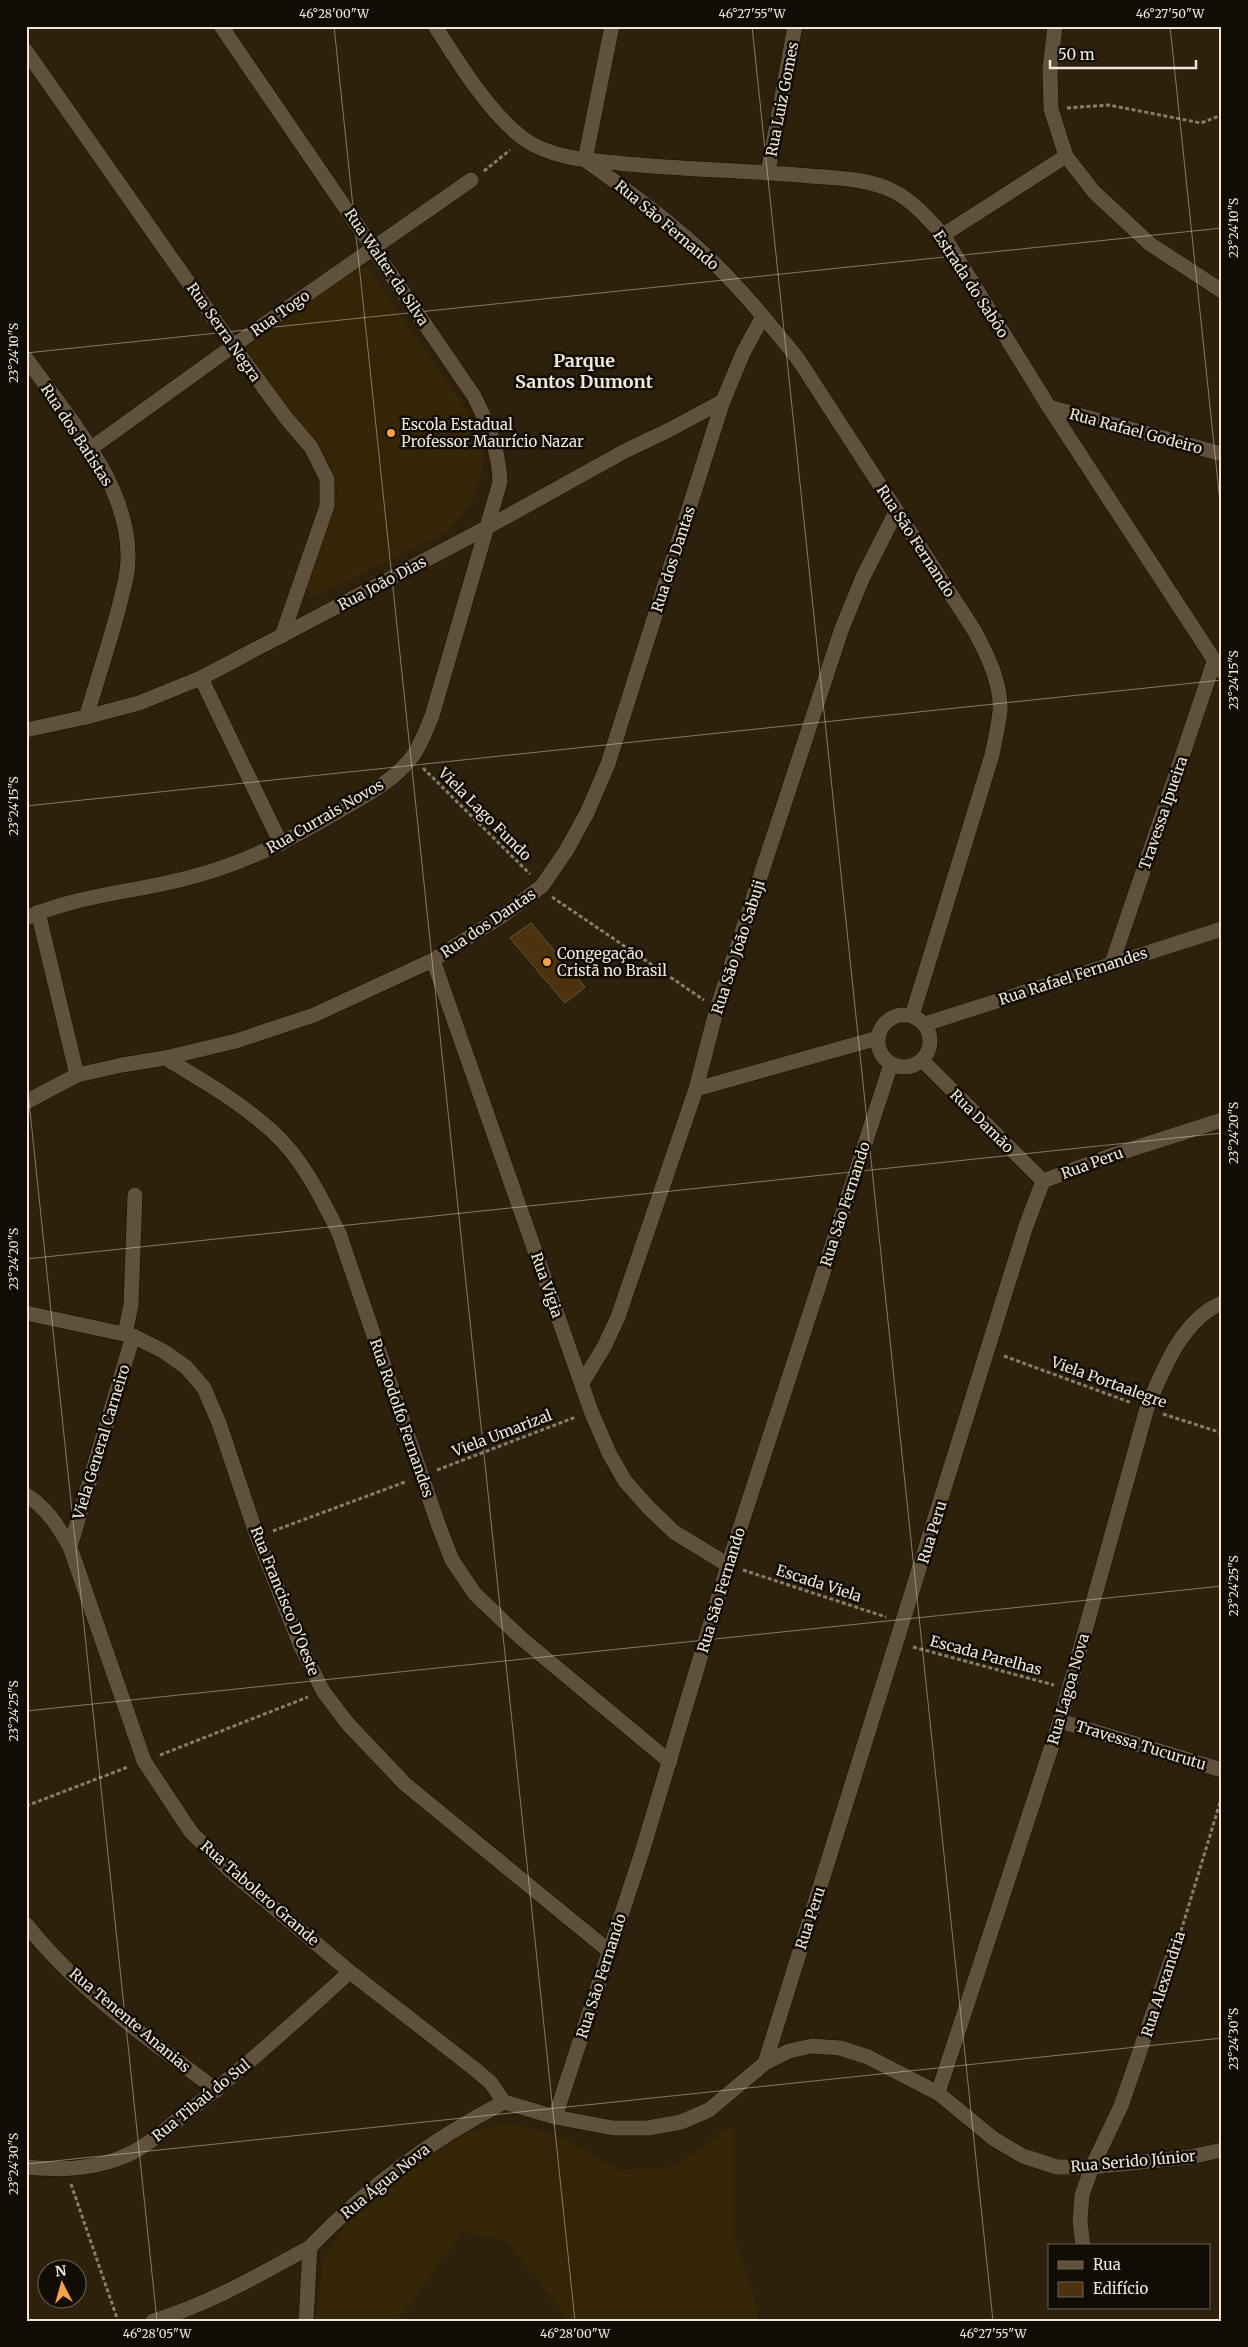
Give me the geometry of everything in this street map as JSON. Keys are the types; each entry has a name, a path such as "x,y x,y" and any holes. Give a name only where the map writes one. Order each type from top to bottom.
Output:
{"street":[{"name":"Rua Walter da Silva","path":"221,26 474,396 489,427 499,462 500,482 488,527"},
{"name":"Estrada do Sabôo","path":"435,26 502,118 524,139 552,153 586,160 643,166 768,172 867,183 895,192 921,211 943,235 1049,407 1218,667"},
{"path":"586,160 612,26"},
{"name":"Rua Luiz Gomes","path":"768,172 795,26"},
{"path":"1055,26 1050,68 1051,109 1066,156 1094,192 1150,244 1222,291"},
{"name":"Rua Serra Negra","path":"26,50 233,346 286,419 311,447 327,479 327,506 282,636"},
{"path":"943,235 1066,156"},
{"name":"Rua São Fernando","path":"586,160 640,199 688,240 721,270 763,316 798,360 974,630 988,657 997,689 1000,710 992,755 919,1020"},
{"name":"Rua Togo","path":"90,449 233,346 471,180"},
{"name":"Rua dos Dantas","path":"26,1102 77,1075 122,1064 165,1058 236,1040 314,1015 433,960 502,916 542,886 566,851 587,813 608,764 723,401 763,316"},
{"name":"Rua dos Batistas","path":"26,358 90,449 117,497 126,527 129,556 124,586 86,717"},
{"name":"Rua João Dias","path":"26,730 138,703 201,678 488,527 625,451 723,401"},
{"name":"Rua Rafael Godeiro","path":"1049,407 1222,454"},
{"name":"Rua São João Sabuji","path":"582,1383 604,1347 618,1317 696,1089 717,1008 842,628 863,577 896,512"},
{"name":"Rua Currais Novos","path":"32,915 74,902 194,877 240,862 281,844 369,794 395,774 412,757 423,738 432,716 488,527"},
{"name":"Travessa Ipueira","path":"1112,963 1218,667"},
{"path":"201,678 281,844"},
{"path":"32,915 77,1075"},
{"name":"Rua Rafael Fernandes","path":"919,1020 1222,929"},
{"name":"Rua Vigia","path":"433,960 591,1411 609,1453 625,1481 674,1532 728,1565"},
{"path":"905,1014 919,1020 931,1040 929,1049 922,1060 909,1066 891,1064 881,1053 878,1038 880,1030 890,1019 905,1014"},
{"path":"696,1089 878,1038"},
{"name":"Rua Rodolfo Fernandes","path":"165,1058 243,1107 274,1132 296,1158 319,1193 339,1233 452,1560 475,1594 522,1638 670,1762"},
{"name":"Rua Damão","path":"922,1060 1043,1181"},
{"name":"Rua São Fernando","path":"555,2117 670,1762 728,1565 891,1064"},
{"name":"Rua Peru","path":"765,2064 989,1351 1026,1226 1043,1181 1107,1157 1222,1120"},
{"name":"Viela General Carneiro","path":"70,1547 129,1335 132,1305 135,1196"},
{"name":"Rua Lagoa Nova","path":"938,2093 1060,1721 1147,1408 1160,1378 1177,1347 1193,1325 1215,1306 1222,1303"},
{"name":"Rua Francisco D'Oeste","path":"26,1313 129,1335 163,1351 186,1367 204,1388 219,1423 257,1536 301,1647 323,1691 348,1724 405,1784 610,1951"},
{"name":"Rua Tabolero Grande","path":"26,1495 39,1503 54,1520 70,1547 144,1761 191,1832 228,1869 350,1972 476,2070 491,2084 504,2102"},
{"name":"Travessa Tucurutu","path":"1060,1721 1222,1770"},
{"name":"Rua Tenente Ananias","path":"26,1924 81,1983 164,2052 217,2090"},
{"name":"Rua Alexandria","path":"1083,2244 1080,2221 1082,2195 1092,2167 1122,2106 1176,1946"},
{"name":"Rua Tibaú do Sul","path":"26,2167 67,2170 95,2166 122,2158 142,2147 217,2090 350,1972"},
{"name":"Rua Serido Júnior","path":"504,2102 555,2117 613,2128 648,2128 681,2122 709,2110 765,2064 789,2051 812,2046 840,2048 868,2057 938,2093 994,2139 1023,2156 1057,2167 1092,2167 1190,2157 1222,2150"},
{"name":"Rua Água Nova","path":"310,2247 356,2200 399,2167 463,2124 504,2102"},
{"path":"26,2156 42,2168"},
{"path":"153,2321 185,2311 310,2247"},
{"path":"306,2321 310,2247"}],"path":[{"path":"1051,109 1109,105 1201,123 1222,115"},
{"path":"471,180 524,139"},
{"name":"Viela Lago Fundo","path":"412,757 542,886 554,901 717,1008"},
{"name":"Viela Portaalegre","path":"989,1351 1222,1433"},
{"name":"Viela Umarizal","path":"257,1536 591,1411"},
{"name":"Escada Viela","path":"728,1565 904,1623"},
{"name":"Escada Parelhas","path":"898,1642 1068,1689"},
{"path":"270,1711 323,1691"},
{"name":"Rua Alexandria","path":"1176,1946 1222,1796"},
{"path":"67,2170 118,2321"}],"shaded area":[{"name":"Escola Estadual Professor Maurício Nazar","path":"364,264 468,412 484,453 480,478 470,505 445,533 321,593 313,594 307,590 305,581 332,518 338,494 331,466 243,348"},
{"path":"512,2124 555,2135 620,2170 675,2167 733,2125 732,2233 751,2288 759,2321 570,2321 507,2241 462,2232 397,2321 315,2321 324,2256 365,2199 468,2132"}],"building":[{"name":"Congegação Cristã no Brasil","path":"531,923 585,987 565,1003 510,938"}],"place":[{"name":"Escola Estadual Professor Maurício Nazar","path":"391,433"},
{"name":"Congegação Cristã no Brasil","path":"547,962"}],"district":[{"name":"Parque Santos Dumont","path":"584,370"}]}
